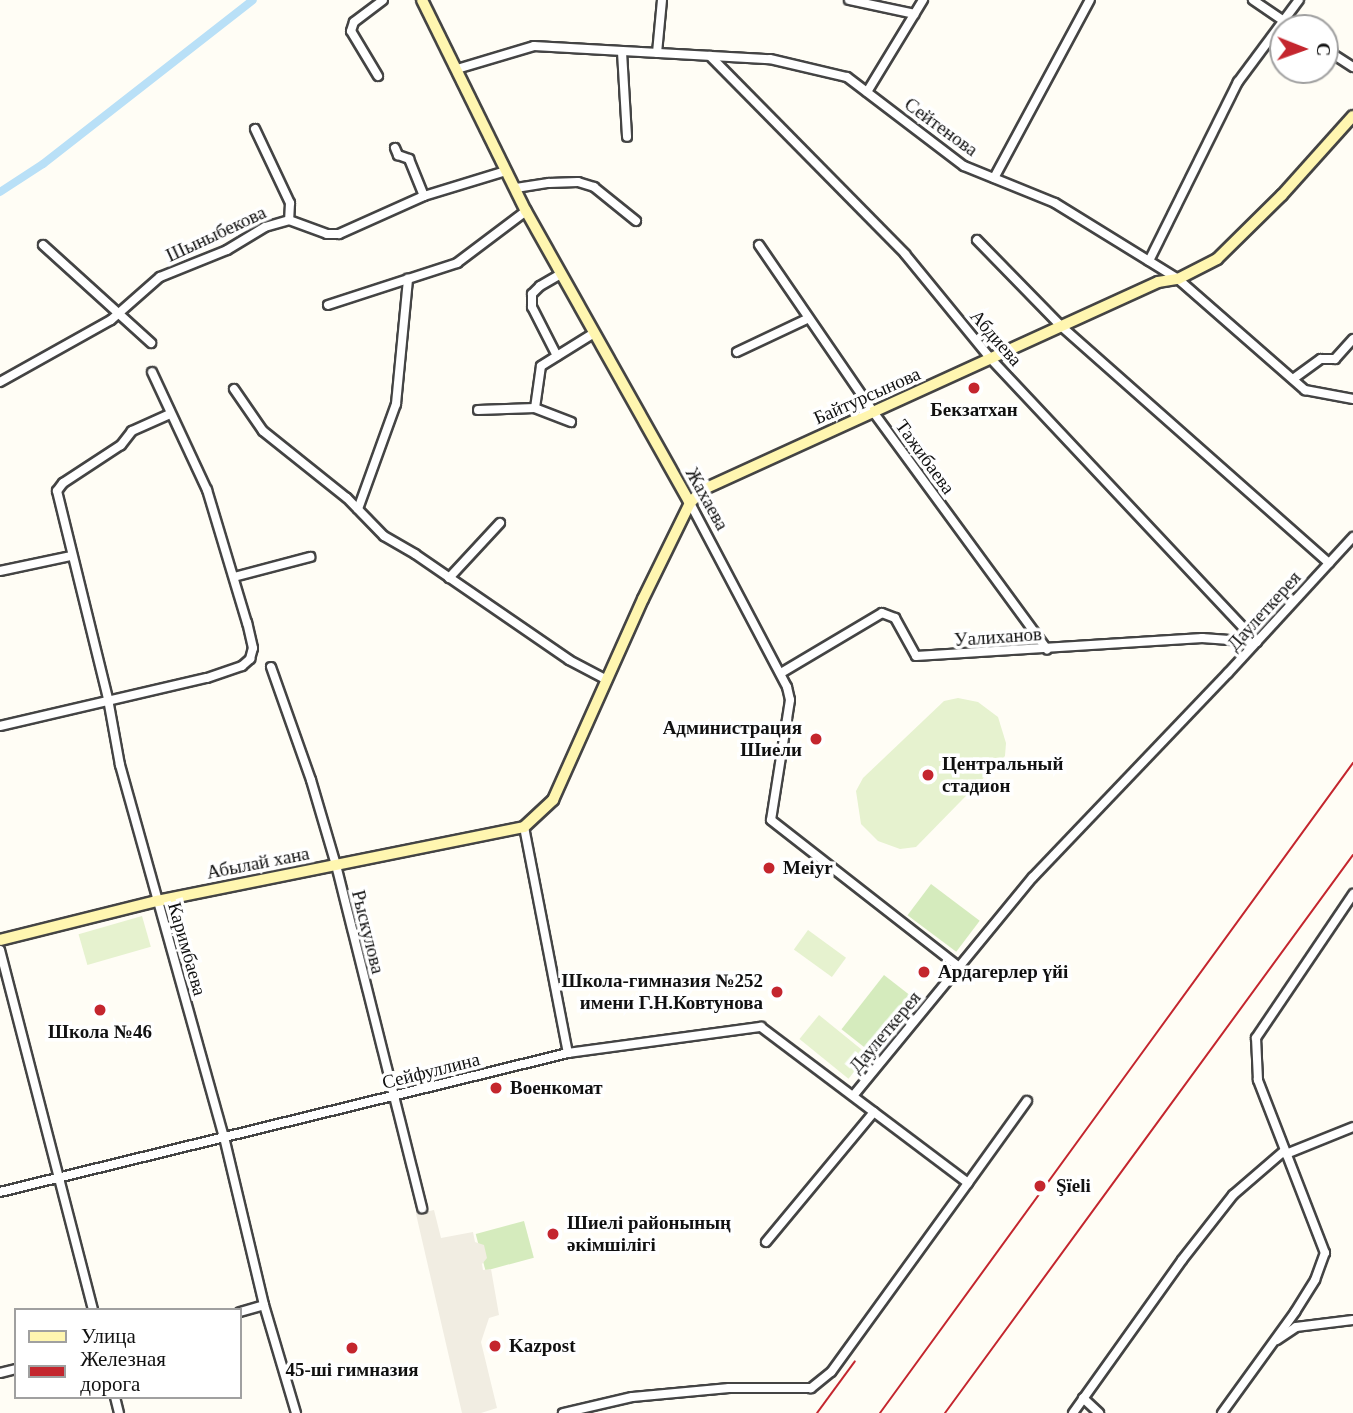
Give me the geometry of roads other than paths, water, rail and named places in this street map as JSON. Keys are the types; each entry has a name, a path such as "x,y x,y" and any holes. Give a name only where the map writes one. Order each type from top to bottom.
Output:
{"main road":[{"name":"Жахаева","path":"422,0 526,211 690,503"},
{"name":"Байтурсынова","path":"524,827 553,800 690,503 702,490 1158,282 1178,279 1217,260 1282,195 1353,116"},
{"name":"Абылай хана","path":"0,940 157,901 524,827"}],"street":[{"path":"378,76 351,31 354,22 383,0"},
{"path":"657,53 662,0"},
{"path":"849,0 915,14"},
{"path":"867,92 923,0"},
{"path":"994,178 1090,0"},
{"path":"1253,0 1274,14"},
{"path":"1149,261 1238,82 1269,41"},
{"name":"Сейтенова","path":"457,69 534,46 770,59 847,76 964,166 1055,203 1178,279 1305,390 1353,399"},
{"path":"622,52 627,137"},
{"name":"Абдиева","path":"710,56 905,254 991,359 1256,642"},
{"path":"255,130 290,203 289,220"},
{"path":"395,148 398,155 409,159 424,196"},
{"name":"Шыныбекова","path":"0,382 83,338 118,313 160,277 227,250 265,227 289,220 327,234 339,234 424,196 506,171"},
{"path":"516,188 549,183 578,183 594,187 636,220"},
{"path":"328,305 457,263 526,211"},
{"path":"977,240 1061,326 1329,563"},
{"name":"Тажибаева","path":"759,245 807,319 874,413 1047,649"},
{"path":"43,246 150,343"},
{"path":"557,356 531,307 533,294 540,286 561,274"},
{"path":"358,509 396,404 408,279"},
{"path":"737,352 807,319"},
{"path":"534,408 541,366 594,333"},
{"path":"1293,379 1321,359 1335,359 1353,339"},
{"path":"0,726 207,678 243,666 250,659 253,648 207,490 152,372"},
{"path":"234,389 263,431 358,509 384,536 569,660 607,680"},
{"path":"478,410 534,408 571,422"},
{"name":"Каримбаева","path":"170,414 132,431 121,445 63,483 57,491 108,699 120,765 224,1137 264,1305 296,1413"},
{"name":"Жахаева","path":"690,503 781,673 790,700 771,820 959,967"},
{"path":"449,578 500,523"},
{"name":"Даулеткерея","path":"968,1183 853,1096 1033,877 1353,537"},
{"path":"0,571 71,556"},
{"path":"234,577 310,557"},
{"name":"Уалиханов","path":"781,673 882,613 895,618 916,656 1202,638 1256,642"},
{"name":"Рыскулова","path":"271,667 278,678 336,865 396,1095 422,1208"},
{"path":"524,827 526,850 568,1053"},
{"path":"1222,1413 1315,1280 1325,1253 1258,1080 1256,1038 1353,894"},
{"path":"0,950 92,1308"},
{"name":"Сейфуллина","path":"0,1192 568,1053 761,1027 853,1096"},
{"path":"563,1413 632,1397 729,1388 811,1388 831,1372 1027,1101"},
{"path":"766,1242 874,1112"},
{"path":"1073,1413 1182,1260 1233,1195 1285,1153 1353,1127"},
{"path":"242,1311 264,1305"},
{"path":"1269,1345 1296,1327 1353,1320"},
{"path":"1083,1398 1099,1413"}],"waterway":[{"path":"0,192 43,164 253,0"}],"railway":[{"path":"880,1413 1353,763"},
{"path":"945,1413 1353,855"},
{"path":"817,1413 855,1361"}],"place":[{"name":"Бекзатхан","path":"974,388"},
{"name":"Администрация Шиели","path":"816,739"},
{"name":"Центральный стадион","path":"928,775"},
{"name":"Meiyr","path":"769,868"},
{"name":"Ардагерлер үйі","path":"924,972"},
{"name":"Школа-гимназия №252 имени Г.Н.Ковтунова","path":"777,992"},
{"name":"Школа №46","path":"100,1010"},
{"name":"Военкомат","path":"496,1088"},
{"name":"Şïeli","path":"1040,1186"},
{"name":"Шиелі районының әкімшілігі","path":"553,1234"},
{"name":"Kazpost","path":"495,1346"},
{"name":"45-ші гимназия","path":"352,1348"}]}
